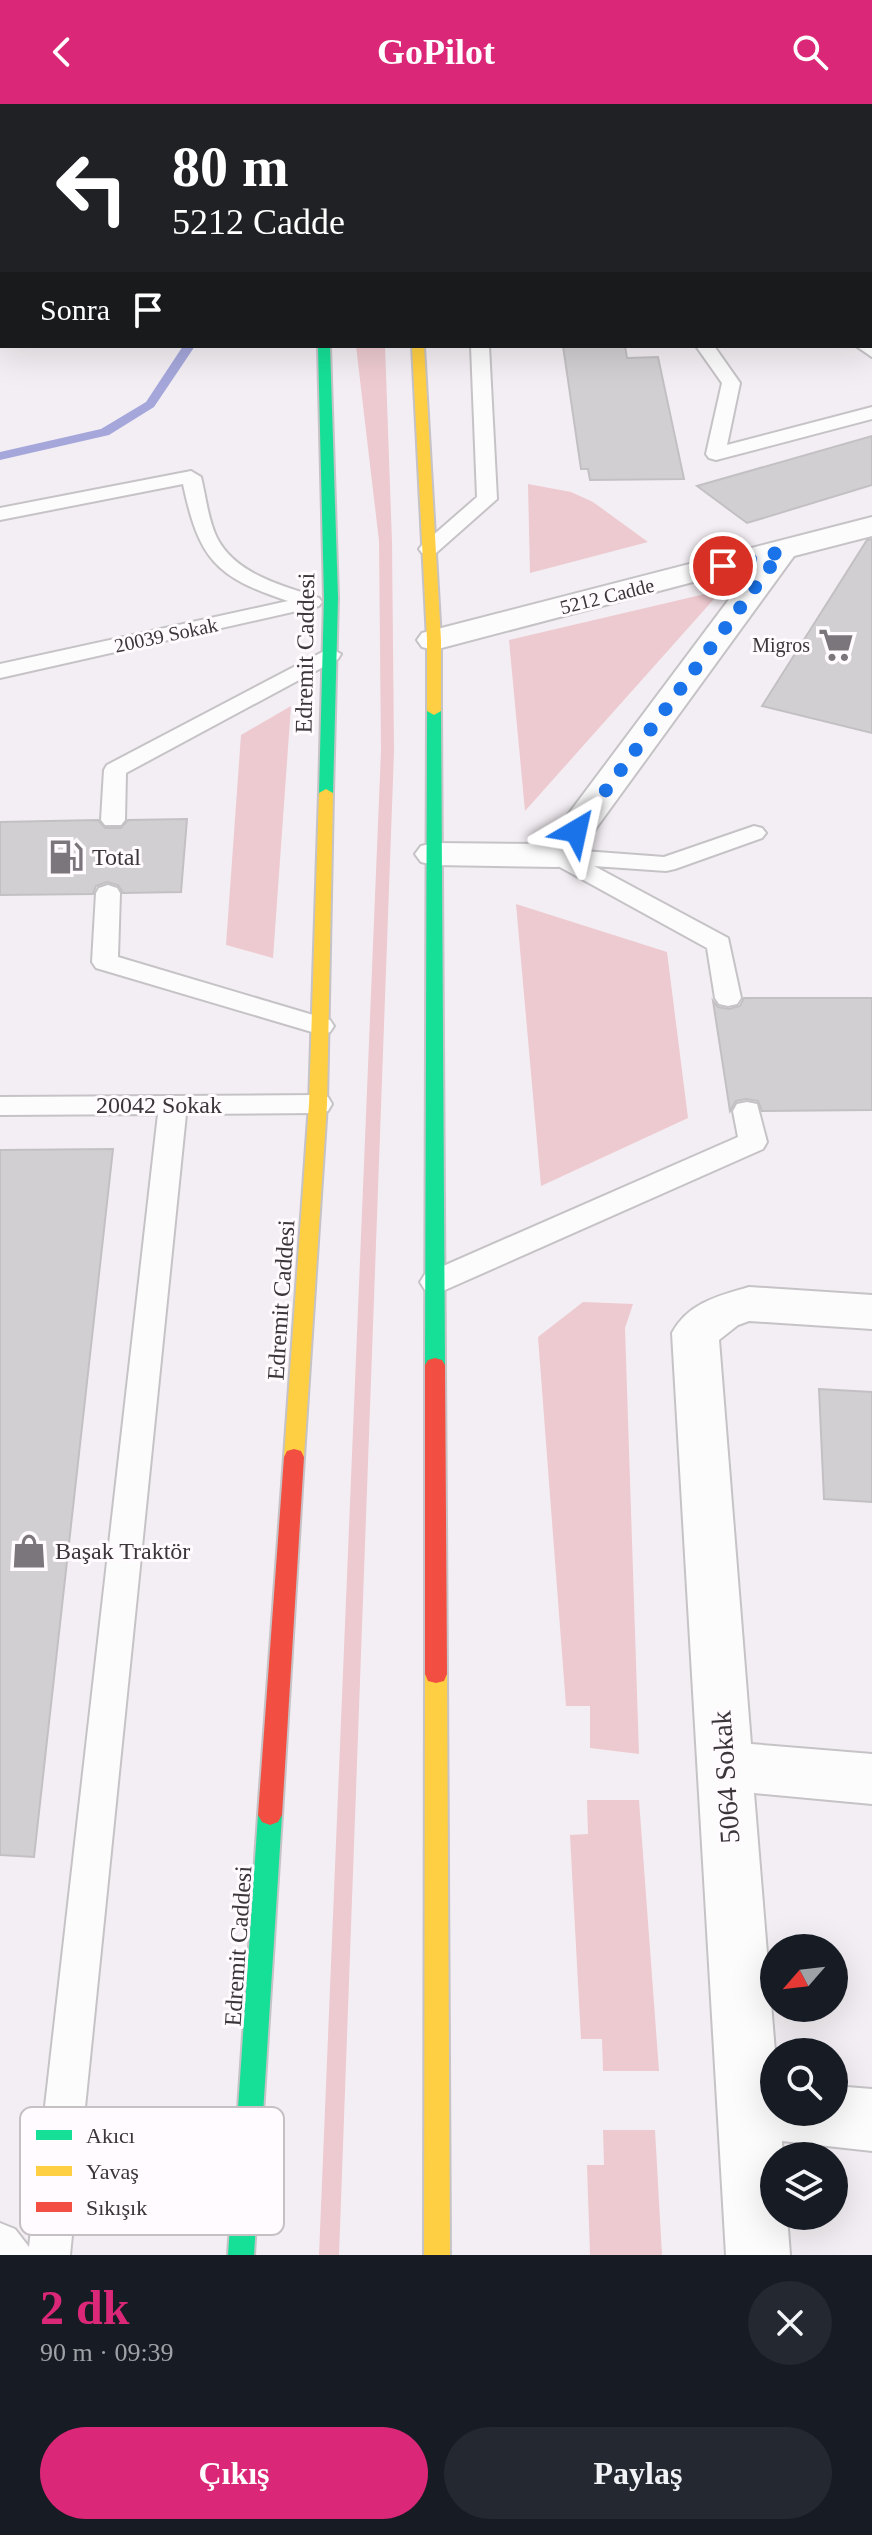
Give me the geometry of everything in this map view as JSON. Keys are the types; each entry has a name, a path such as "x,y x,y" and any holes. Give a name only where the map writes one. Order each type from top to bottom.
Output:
{"highway":[{"name":"Edremit Caddesi","path":"251,2107 318,1104 330,654 322,600 324,348"},
{"path":"418,348 434,640 437,2255"},
{"name":"Edremit Caddesi","path":"241,2255 242,2235"}],"street":[{"name":"5212 Cadde","path":"434,640 872,526"},
{"path":"434,854 557,856 781,552"},
{"name":"5064 Sokak","path":"760,2041 724,1766 695,1333 722,1312 749,1304 872,1312"},
{"path":"724,1766 872,1779"},
{"path":"848,2118 872,2120"},
{"name":"5064 Sokak","path":"758,2255 768,2126"}],"lane":[{"path":"429,549 487,499 480,348"},
{"path":"706,348 731,383 716,454 872,413"},
{"path":"0,514 191,477 207,539 222,559 245,578 322,600"},
{"name":"20039 Sokak","path":"0,671 322,600"},
{"path":"113,820 115,770 330,654"},
{"path":"557,856 666,864 754,833"},
{"path":"557,856 719,944 728,998"},
{"path":"108,893 105,962 321,1026"},
{"name":"20042 Sokak","path":"0,1106 318,1104"},
{"path":"65,2107 173,1105"},
{"path":"435,1282 753,1142 747,1111"},
{"path":"49,2255 51,2235"},
{"path":"0,2244 12,2255"}],"shaded area":[{"path":"356,348 385,348 392,542 394,752 339,2255 319,2255 381,751 379,541"},
{"path":"528,484 571,492 593,502 648,542 530,573"},
{"path":"722,590 525,811 509,640"},
{"path":"291,706 273,958 226,945 241,735"},
{"path":"516,904 667,952 688,1118 541,1186"},
{"path":"583,1302 633,1304 625,1328 639,1754 590,1748 590,1706 566,1706 538,1337"},
{"path":"587,1800 639,1800 659,2071 603,2071 602,2039 581,2039 570,1835 588,1834"},
{"path":"603,2130 655,2130 662,2255 590,2255 587,2165 604,2165"}],"building":[{"path":"563,348 625,348 627,358 658,357 684,479 590,480 588,469 581,469"},
{"path":"872,436 872,485 747,523 697,486"},
{"name":"Migros","path":"872,539 872,733 762,706 867,540"},
{"path":"187,819 181,892 123,893 118,885 107,882 96,886 93,894 0,895 0,822 98,820 105,828 121,828 128,820"},
{"path":"744,998 872,998 872,1110 762,1111 758,1101 746,1099 736,1101 730,1111 713,1001 718,1007 729,1009 740,1006"},
{"path":"113,1149 34,1857 0,1855 0,1150"},
{"path":"819,1389 872,1392 872,1502 824,1499"}],"waterway":[{"path":"0,456 105,432 150,404 188,348"}],"traffic: fast":[{"path":"324,348 331,598 326,793"},
{"path":"434,711 435,1365"},
{"path":"251,2107 270,1815"},
{"path":"241,2255 242,2235"}],"traffic: slow":[{"path":"418,348 434,640 434,711"},
{"path":"294,1457 318,1104 326,793"},
{"path":"436,1674 437,2255"}],"traffic: jam":[{"path":"435,1365 436,1674"},
{"path":"270,1815 294,1457"}],"place":[{"name":"Migros","path":"836,645"},
{"name":"Total","path":"66,857"},
{"name":"Başak Traktör","path":"29,1551"}],"route":[{"path":"576,831 781,552 723,566"}]}
